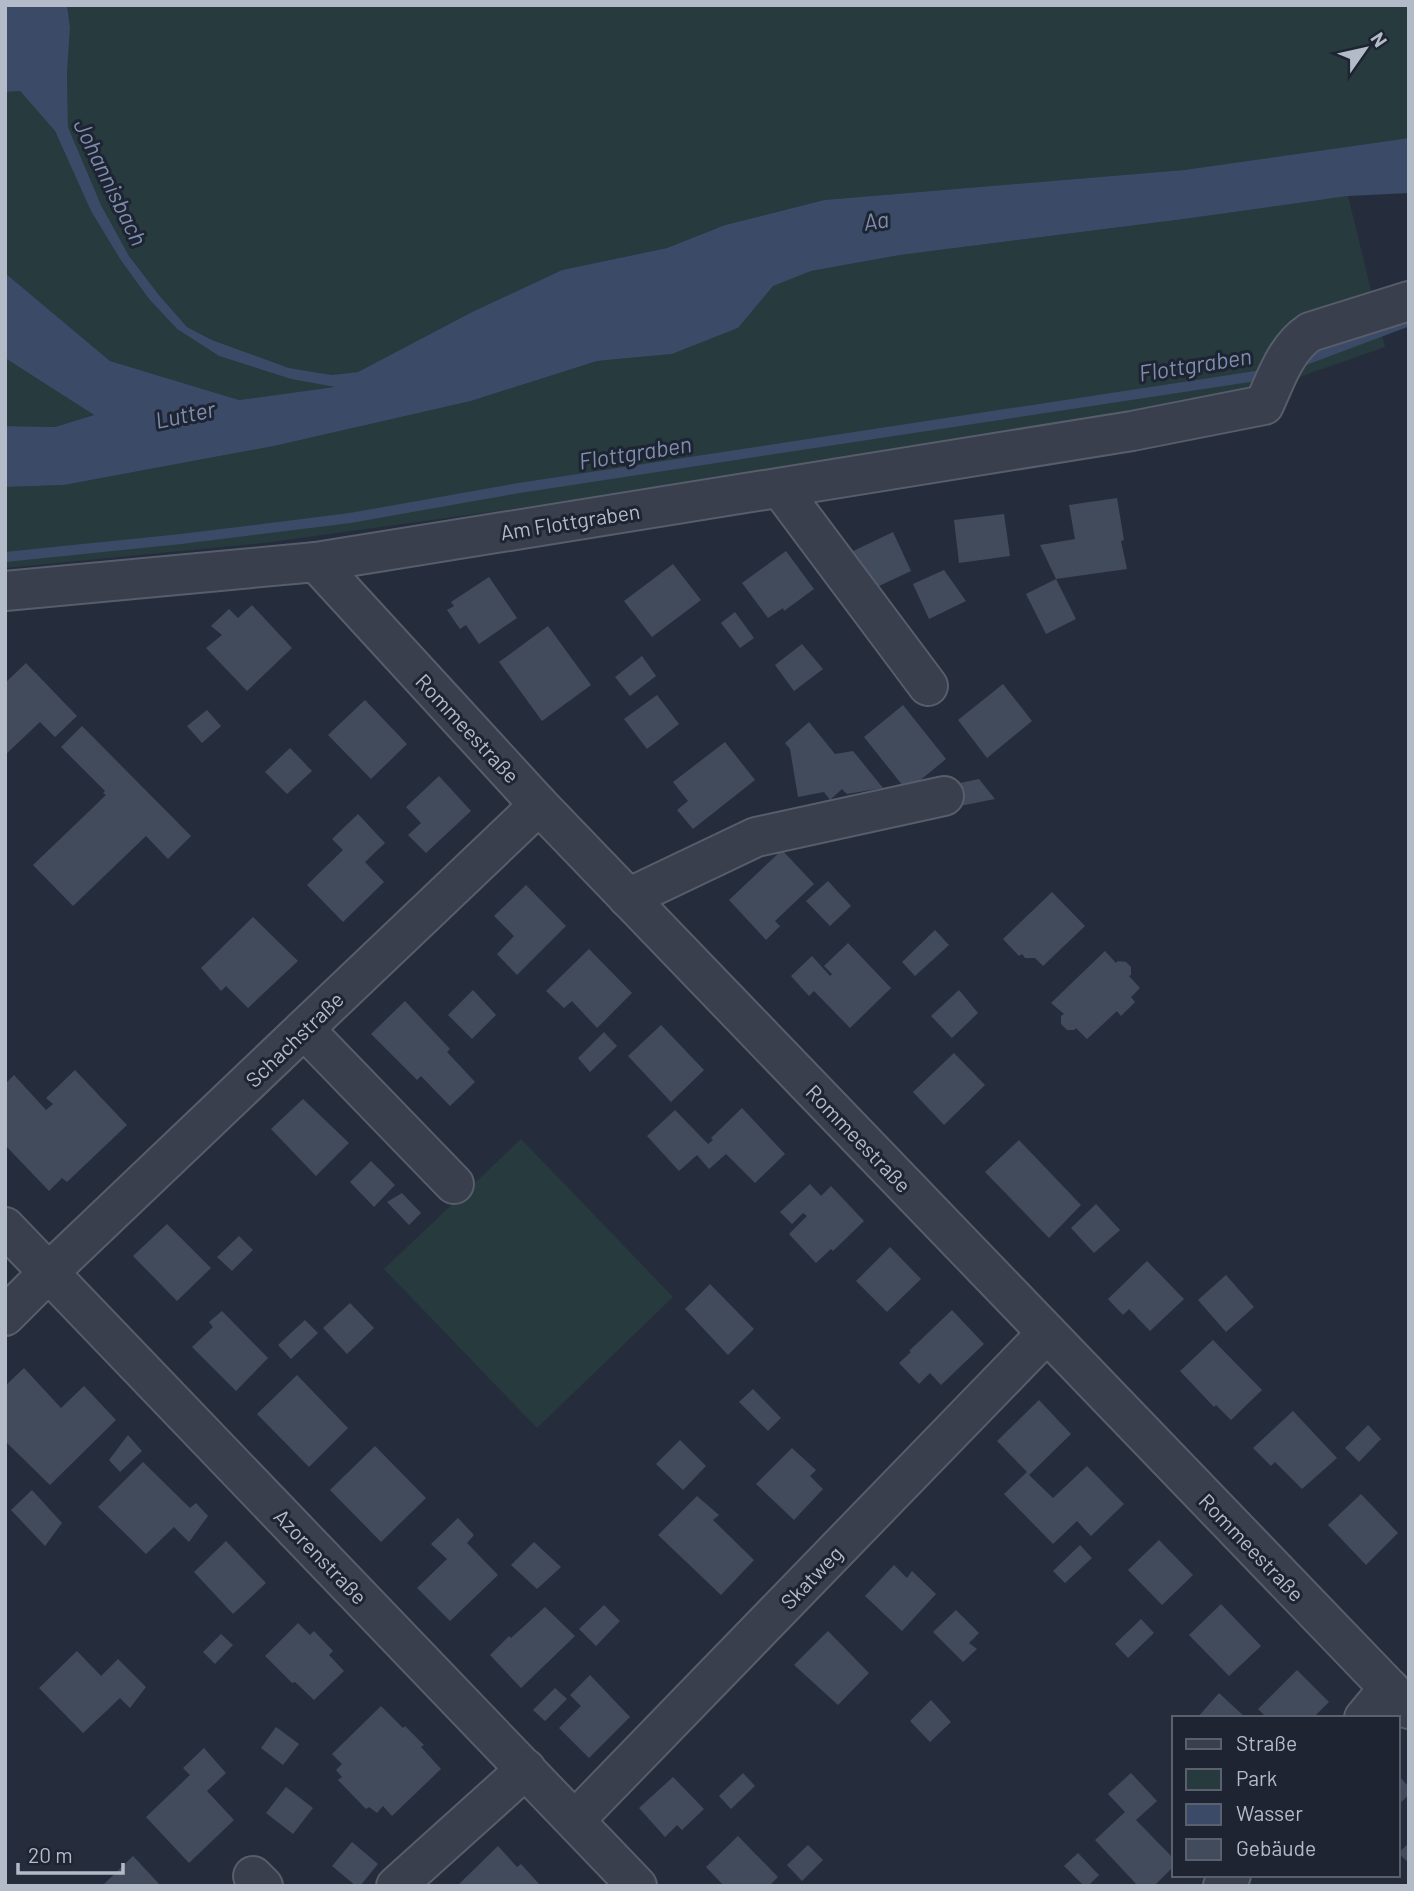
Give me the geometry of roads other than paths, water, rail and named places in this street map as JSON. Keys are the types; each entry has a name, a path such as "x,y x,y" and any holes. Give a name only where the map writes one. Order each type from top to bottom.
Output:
{"street":[{"name":"Am Flottgraben","path":"5,591 316,562 1132,431 1264,405 1283,363 1297,341 1310,332 1409,301"},
{"path":"780,488 928,686"},
{"name":"Rommeestraße","path":"316,562 539,806 1399,1699"},
{"path":"628,898 756,836 944,796"},
{"name":"Schachstraße","path":"5,1316 539,806"},
{"path":"304,1029 454,1184"},
{"name":"Azorenstraße","path":"5,1227 637,1886"},
{"name":"Skatweg","path":"575,1820 1047,1334"},
{"path":"1368,1716 1399,1699"},
{"path":"396,1886 526,1769"}],"water":[{"path":"5,5 67,5 70,28 68,127 101,205 129,256 187,327 212,340 289,368 332,375 358,372 472,312 562,270 667,248 725,225 824,200 1184,170 1409,138 1409,193 1348,196 900,255 811,271 773,286 738,328 672,354 597,361 471,401 274,446 64,485 5,487 5,426 55,427 94,415 5,358 5,273 110,361 239,400 335,387 291,379 219,356 177,329 149,299 120,259 91,211 55,131 20,91 5,92"}],"waterway":[{"name":"Flottgraben","path":"1297,363 1409,321"},
{"name":"Flottgraben","path":"5,557 350,518 519,488 1269,374"}],"water label":[{"name":"Johannisbach","path":"111,182"},
{"name":"Aa","path":"876,220"},
{"name":"Lutter","path":"185,414"}]}
